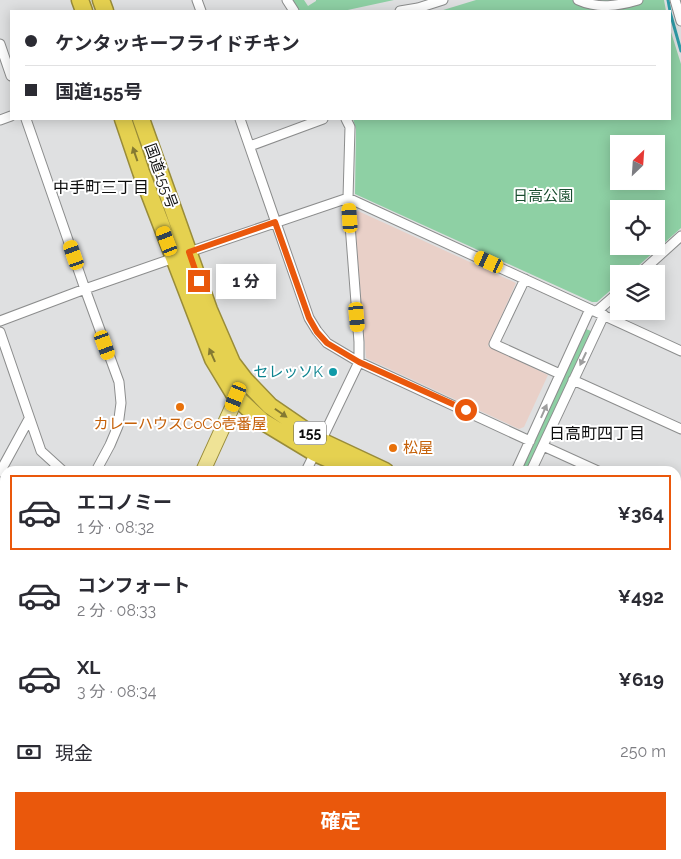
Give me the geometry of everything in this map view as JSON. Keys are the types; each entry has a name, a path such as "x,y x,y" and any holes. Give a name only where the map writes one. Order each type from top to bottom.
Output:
{"highway":[{"name":"国道155号","path":"123,120 141,172 209,310 232,363 245,380 270,406 318,447 348,466"},
{"name":"国道155号","path":"141,120 212,359 236,397 262,421 318,447 371,466"}],"main road":[{"path":"205,466 245,380"}],"street":[{"path":"406,10 443,0"},
{"path":"578,0 585,3 608,6 638,0"},
{"path":"675,0 681,21"},
{"path":"0,44 10,73"},
{"path":"26,120 119,382 121,403 118,426 98,466"},
{"path":"240,120 309,318 317,332 327,343 359,362 530,441"},
{"path":"250,146 320,120"},
{"path":"308,466 359,362 348,198 350,127 346,120"},
{"path":"0,321 181,255 348,198 681,351"},
{"path":"649,265 681,236"},
{"path":"525,279 494,344 560,374"},
{"path":"518,466 560,374 597,312 610,300"},
{"path":"533,466 573,380 597,312"},
{"path":"0,332 41,451 58,466"},
{"path":"573,380 681,429"},
{"path":"3,466 29,419"},
{"path":"543,446 587,466"}],"shaded area":[{"path":"358,211 516,283 488,346 548,375 524,427 519,429 366,358 354,213"}],"green space":[{"path":"292,0 304,0 308,6 316,0 394,0 348,10 298,10"},
{"path":"476,0 664,0 666,10 443,10"},
{"name":"日高公園","path":"671,32 681,64 681,228 665,242 665,200 610,200 610,255 650,255 639,265 610,265 610,291 597,302 592,302 355,194 356,129 353,120 671,120"},
{"path":"586,329 591,331 528,466 523,466"}],"waterway":[{"path":"668,0 670,10"},
{"path":"671,16 681,51"}],"place":[{"name":"セレッソK","path":"333,372"},
{"name":"カレーハウスCoCo壱番屋","path":"180,407"},
{"name":"松屋","path":"393,448"}],"district":[{"name":"中手町三丁目","path":"101,187"},
{"name":"日高町四丁目","path":"597,433"}],"route":[{"path":"199,281 189,252 275,222 309,318 317,332 327,343 359,362 466,410"}]}
